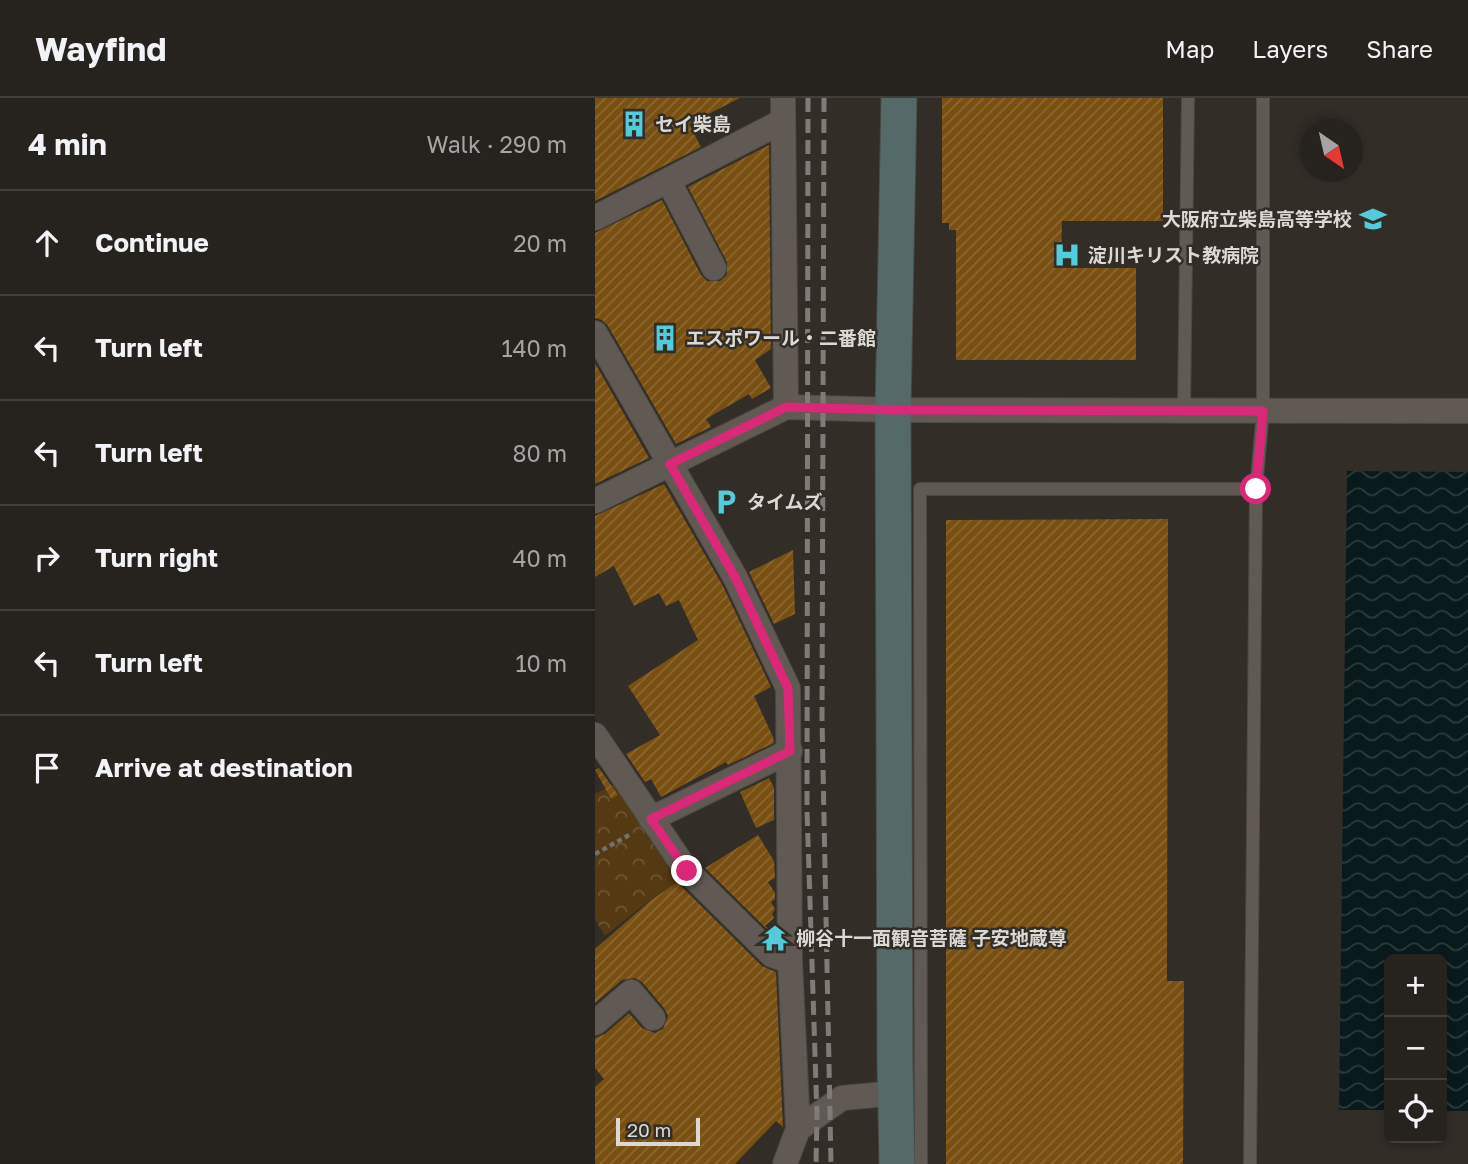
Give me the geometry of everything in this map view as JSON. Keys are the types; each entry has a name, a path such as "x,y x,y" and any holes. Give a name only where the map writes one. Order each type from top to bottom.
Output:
{"street":[{"path":"897,1164 893,410 899,98"},
{"path":"783,110 786,407"},
{"path":"595,218 669,182 783,110"},
{"path":"669,182 714,268"},
{"path":"595,333 735,577 788,688 790,961 799,1129 785,1164"},
{"path":"595,501 786,407 893,410 1468,411"},
{"path":"596,737 687,871 772,955 790,961"},
{"path":"651,819 790,751"},
{"path":"595,1023 631,992 653,1018"},
{"path":"799,1129 842,1098 896,1093"}],"lane":[{"path":"1184,410 1188,98"},
{"path":"1250,1164 1256,489 1263,411 1263,98"},
{"path":"921,1164 920,489 1256,489"}],"path":[{"path":"595,854 640,829 651,819"}],"green space":[{"path":"617,783 681,879 605,936 595,919 595,794"}],"water":[{"path":"1347,471 1468,472 1468,1111 1447,1111 1447,954 1384,954 1384,1110 1339,1110"}],"building":[{"path":"595,98 740,98 689,124 701,147 595,201"},
{"path":"942,98 1163,98 1163,221 1062,221 1061,268 1136,268 1136,360 956,360 956,230 949,230 949,223 942,223"},
{"path":"769,145 771,349 755,360 771,388 752,399 749,394 706,419 711,427 676,444 608,326 595,318 595,233 662,200 701,275 707,281 720,281 727,275 727,262 688,187"},
{"path":"595,363 649,458 595,484"},
{"path":"664,484 723,586 771,687 754,696 774,743 728,765 726,762 661,797 651,779 645,782 626,754 660,735 628,686 698,640 679,600 666,606 659,593 634,606 614,566 595,577 595,516"},
{"path":"1168,519 1167,981 1184,981 1183,1164 946,1164 946,520"},
{"path":"793,550 795,614 774,624 749,572"},
{"path":"599,768 618,795 611,799 595,770"},
{"path":"769,778 774,788 774,820 756,828 740,792"},
{"path":"758,835 774,861 775,878 768,882 775,893 775,899 771,902 775,909 772,914 774,918 765,926 775,933 775,937 705,868"},
{"path":"677,882 762,966 776,972 783,1127 776,1121 735,1164 595,1164 595,1087 604,1079 595,1068 595,1038 605,1034 629,1013 642,1028 655,1033 663,1029 668,1016 642,982 635,978 622,980 595,1003 595,949 650,901"}],"railway":[{"path":"808,98 807,810 817,1116 816,1164"},
{"path":"824,98 822,719 831,1164"}],"place":[{"name":"セイ柴島","path":"634,124"},
{"name":"大阪府立柴島高等学校","path":"1373,219"},
{"name":"淀川キリスト教病院","path":"1067,255"},
{"name":"エスポワール・二番館","path":"665,338"},
{"name":"タイムズ","path":"726,502"},
{"name":"柳谷十一面観音菩薩 子安地蔵尊","path":"775,938"}],"route":[{"path":"687,871 651,819 790,751 788,688 735,577 670,464 786,407 893,410 1263,411 1256,489"}]}
